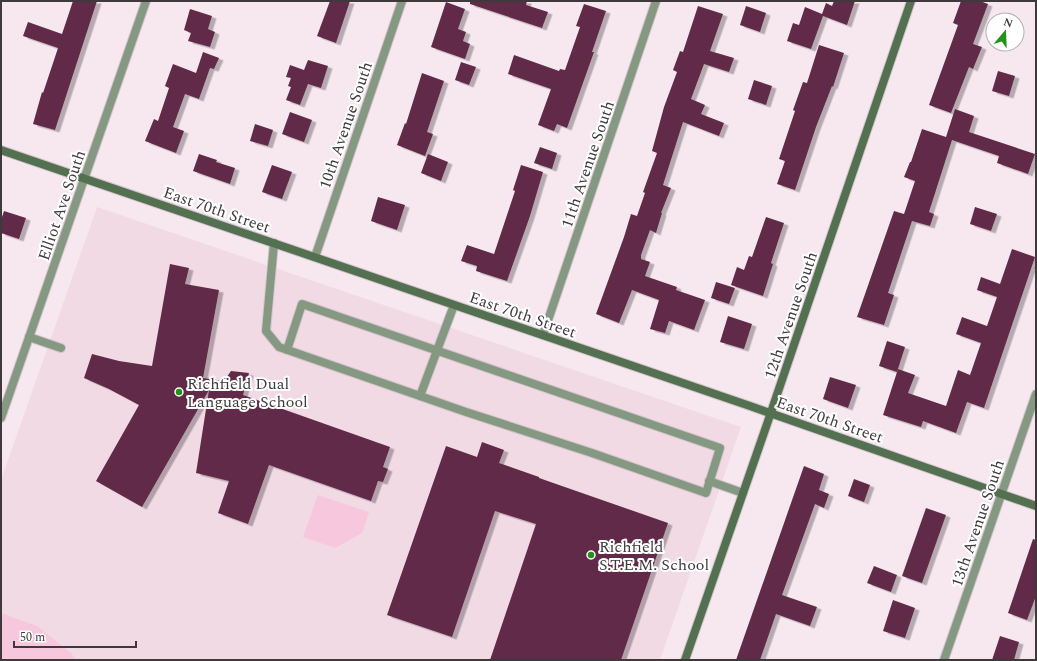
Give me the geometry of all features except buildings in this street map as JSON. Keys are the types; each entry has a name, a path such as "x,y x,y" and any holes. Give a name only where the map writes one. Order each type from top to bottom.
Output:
{"street":[{"name":"Elliot Ave South","path":"1,418 146,1"},
{"name":"10th Avenue South","path":"315,257 402,1"},
{"name":"11th Avenue South","path":"543,335 656,1"},
{"name":"12th Avenue South","path":"685,660 771,413 911,1"},
{"name":"East 70th Street","path":"1,150 771,413 1036,506"},
{"path":"274,243 266,332 279,347 287,350 420,396 592,453 706,493 720,448 302,304 287,350"},
{"path":"420,396 454,305"},
{"path":"29,337 61,348"},
{"name":"13th Avenue South","path":"944,660 1036,394"},
{"path":"709,482 743,493"}],"shaded area":[{"path":"97,207 741,427 660,660 1,660 1,480"},
{"path":"318,495 369,512 362,533 335,548 303,537"},
{"path":"1,613 37,626 72,654 75,660 1,660"}],"place":[{"name":"Richfield Dual Language School","path":"179,392"},
{"name":"Richfield S.T.E.M. School","path":"591,555"}]}
